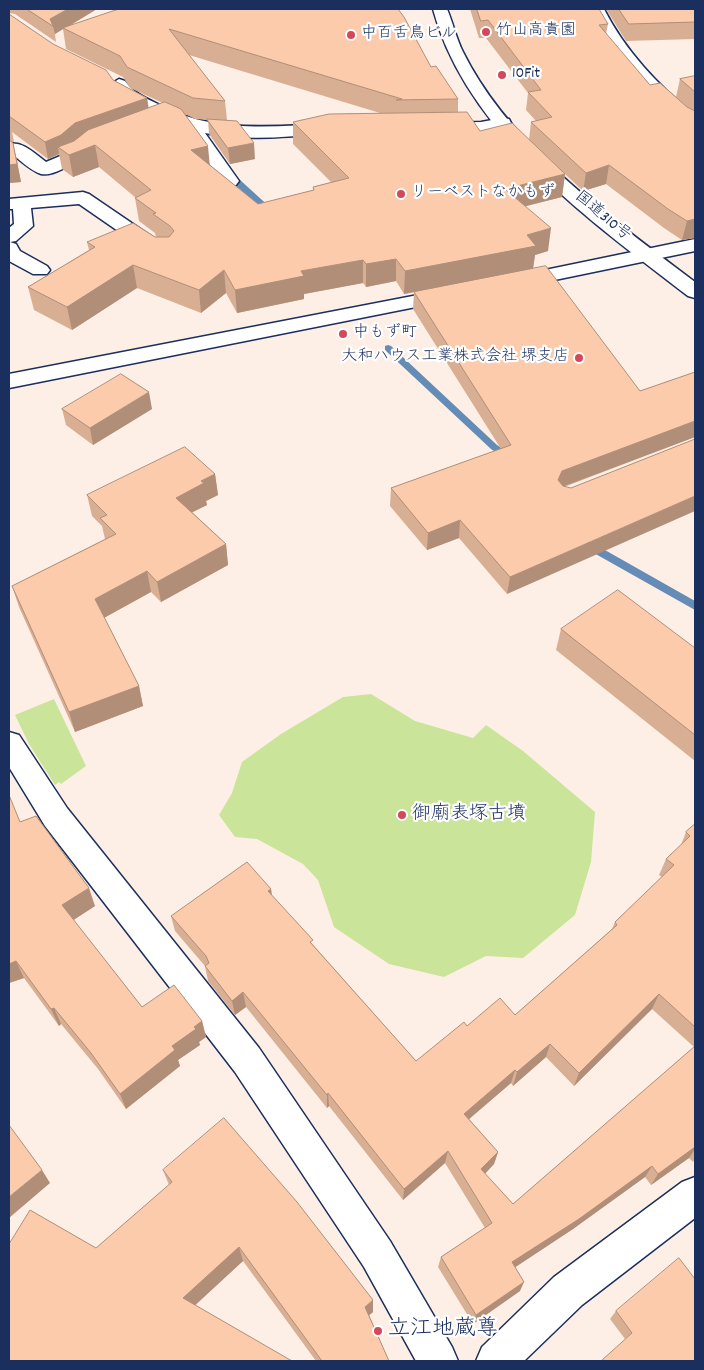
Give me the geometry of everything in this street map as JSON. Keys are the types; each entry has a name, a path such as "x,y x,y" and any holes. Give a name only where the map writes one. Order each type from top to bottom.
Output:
{"main road":[{"name":"国道310号","path":"440,9 458,59 470,82 503,123 541,164 648,256 695,292"},
{"path":"596,9 622,51 670,104 695,124"},
{"path":"107,77 120,85 122,92 168,116 191,125 235,130 342,129"},
{"path":"150,123 168,116"},
{"path":"421,128 481,128 503,123"},
{"path":"191,125 230,181"},
{"path":"44,169 71,158 85,146 113,136"},
{"path":"9,149 15,148 83,198 165,254"},
{"path":"9,237 24,226 15,204 83,198"},
{"path":"497,286 695,245"},
{"path":"9,248 11,254 40,270"},
{"path":"9,381 467,292"},
{"path":"9,743 56,817 247,1060 377,1254 438,1361"},
{"path":"496,1361 568,1291 695,1195"}],"green space":[{"path":"371,694 415,721 473,738 486,725 523,751 595,812 591,862 575,915 523,958 486,956 444,977 389,964 334,927 318,880 303,864 257,839 235,837 219,815 232,793 242,762 281,734 343,697"},
{"path":"54,699 86,766 61,784 59,782 55,785 29,744 15,715"}],"building":[{"path":"27,9 68,9 50,19 53,26"},
{"path":"119,9 398,9 431,67 436,66 458,99 396,100 402,99 169,29 225,101 193,98 127,67 120,56 63,28"},
{"path":"477,9 599,9 608,24 599,25 650,85 660,83 687,107 695,111 695,219 687,221 609,165 586,173 531,122 552,117 528,92 541,90 488,20 481,21"},
{"path":"619,9 695,9 695,22 629,24"},
{"path":"9,14 53,44 106,70 113,80 147,98 75,123 61,135 45,142 9,116"},
{"path":"695,76 695,92 680,79"},
{"path":"165,102 181,109 208,146 191,150 258,204 314,190 313,187 349,178 293,122 329,114 467,112 480,131 512,123 565,174 505,189 551,228 527,235 536,246 405,271 396,259 366,264 363,260 301,271 304,276 235,290 224,270 199,290 133,265 67,307 28,287 95,247 87,242 133,223 155,237 169,237 174,231 153,214 156,213 135,198 151,190 95,145 69,155 58,147 74,141 88,130"},
{"path":"207,119 237,121 254,143 228,148"},
{"path":"9,140 13,143 17,164 9,165"},
{"path":"546,266 640,391 695,372 695,421 562,471 558,480 563,486 571,488 695,439 695,496 510,577 460,520 428,533 391,488 511,445 414,292"},
{"path":"121,374 149,392 90,428 62,409"},
{"path":"185,447 215,474 201,481 204,483 176,498 226,544 157,582 147,571 95,599 139,686 69,712 12,586 116,534 100,518 107,515 87,495"},
{"path":"618,590 695,648 695,735 561,629"},
{"path":"9,795 20,822 36,816 89,888 62,905 142,1007 174,985 202,1021 194,1027 196,1029 172,1046 175,1050 120,1094 91,1053 54,1008 51,1009 16,961 9,964"},
{"path":"695,824 695,1027 659,994 579,1073 550,1044 517,1072 515,1070 464,1114 498,1152 481,1169 513,1204 695,1046 695,1147 658,1174 652,1166 579,1219 512,1262 524,1282 476,1315 441,1257 492,1223 448,1151 404,1189 328,1093 327,1095 243,992 232,1001 205,966 209,963 206,956 171,916 247,862 271,889 268,891 313,940 310,942 416,1061 464,1022 467,1026 500,998 515,1015 617,925 615,922 674,865 666,859 690,836 686,832"},
{"path":"224,1118 297,1202 373,1300 365,1307 389,1361 322,1361 239,1247 183,1298 292,1361 9,1361 9,1244 30,1210 96,1248 172,1182 163,1170"},
{"path":"9,1125 42,1170 9,1197"},
{"path":"679,1258 695,1279 695,1361 601,1361 632,1333 616,1311"}],"waterway":[{"path":"236,181 270,212"},
{"path":"388,348 494,447 509,457"},
{"path":"589,545 695,606"}],"place":[{"name":"竹山高貴園","path":"486,32"},
{"name":"中百舌鳥ビル","path":"351,35"},
{"name":"10Fit","path":"502,75"},
{"name":"リーベストなかもず","path":"401,194"},
{"name":"中もず町","path":"343,334"},
{"name":"大和ハウス工業株式会社 堺支店","path":"579,358"},
{"name":"御廟表塚古墳","path":"402,815"},
{"name":"立江地蔵尊","path":"378,1331"}]}
